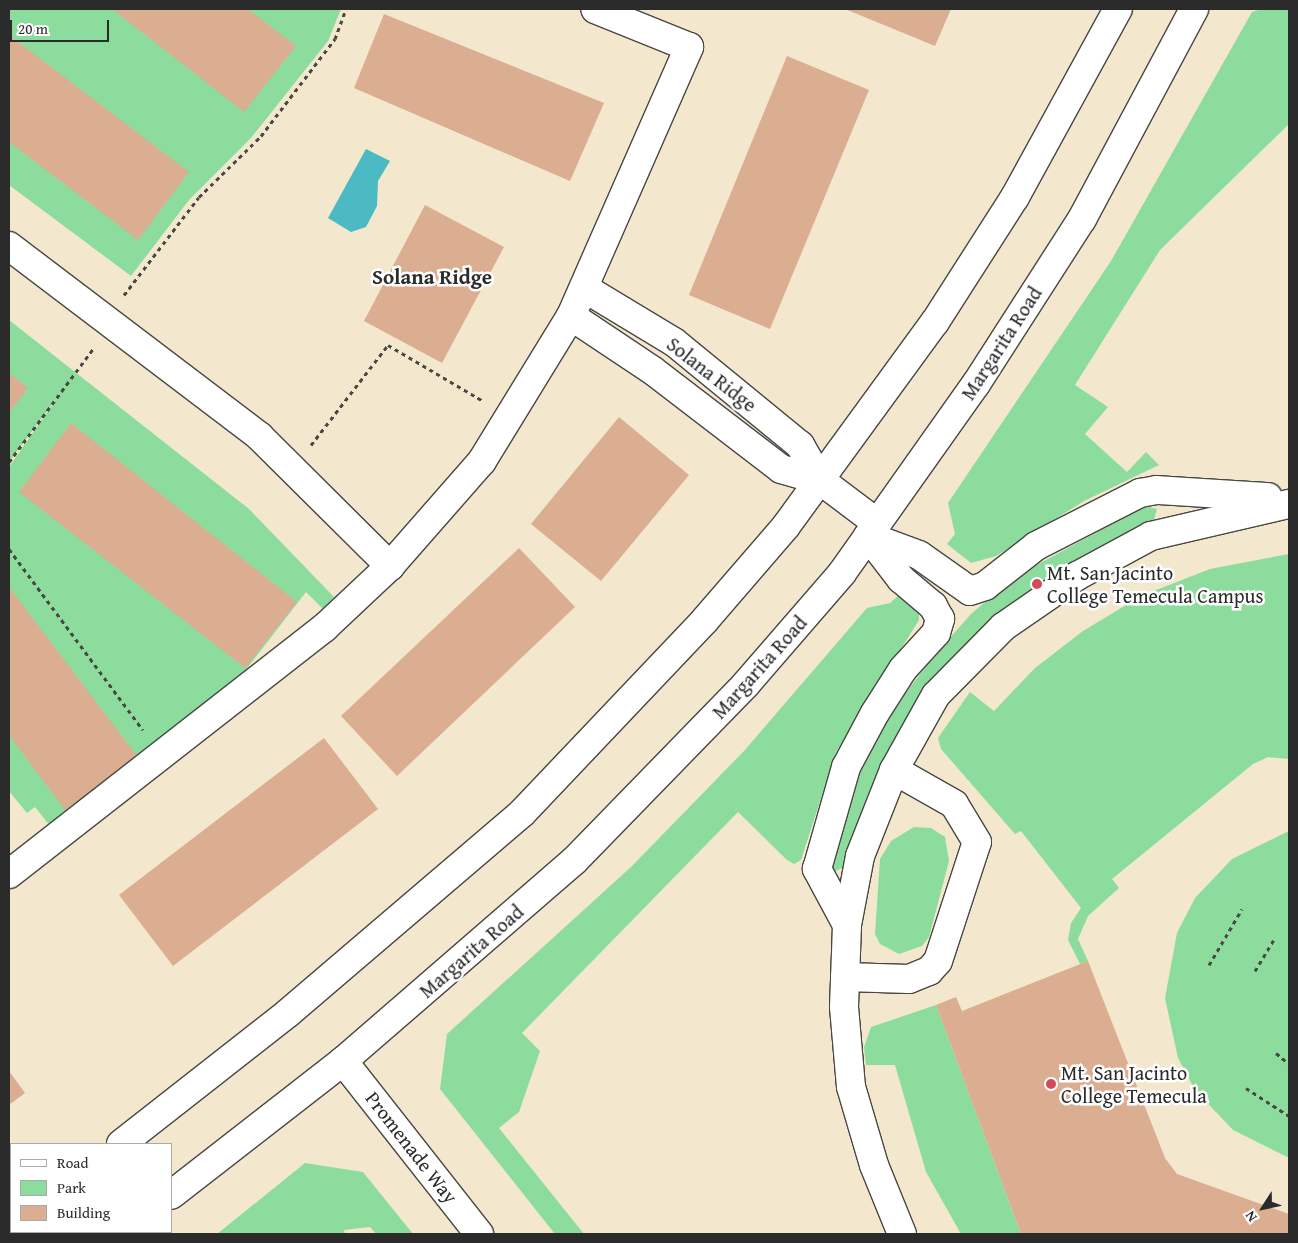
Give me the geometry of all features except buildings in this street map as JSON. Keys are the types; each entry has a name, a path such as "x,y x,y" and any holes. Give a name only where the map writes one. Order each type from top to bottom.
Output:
{"main road":[{"path":"9,874 324,628 390,566 482,461 586,289 689,47 595,9"},
{"path":"122,1143 288,1013 522,813 705,620 820,480 936,322 1015,197 1118,9"},
{"name":"Margarita Road","path":"172,1194 343,1062 574,861 660,776 836,581 976,384 1082,219 1194,9"},
{"path":"9,246 110,320 259,436 390,566"},
{"name":"Solana Ridge","path":"586,289 674,342 800,445 820,480 872,530"},
{"name":"Solana Ridge","path":"571,316 652,370 781,470 820,480"},
{"path":"872,530 919,555 970,591 985,586 1036,546 1140,493 1158,490 1289,498"},
{"path":"902,1234 874,1165 852,1087 845,977 846,925 860,856 894,770 936,695 1003,627 1077,576 1151,536 1289,504"},
{"path":"846,925 817,869 846,767 875,713 903,669 936,633 940,619 933,606 901,579 872,530"},
{"path":"845,977 909,979 929,971 938,961 977,842 954,804 894,770"},
{"name":"Promenade Way","path":"343,1062 479,1234"}],"path":[{"path":"9,462 199,197 261,136 335,39 346,9"},
{"path":"293,469 388,345 510,416"},
{"path":"9,549 162,755"},
{"path":"1210,965 1242,909"},
{"path":"1255,971 1274,939"},
{"path":"1276,1053 1289,1064"},
{"path":"1246,1088 1289,1116"}],"green space":[{"path":"9,9 341,9 328,41 251,138 189,200 131,276 9,185"},
{"path":"1261,9 1289,9 1289,124 1160,250 1075,385 1108,407 1085,434 1127,472 1146,452 1159,465 1084,501 996,556 971,563 947,544 955,534 948,503 1111,261 1252,12"},
{"path":"9,320 249,509 334,597 323,609 306,592 241,676 50,826 35,807 27,813 9,791 9,467 60,394 9,462"},
{"path":"1145,506 1157,509 1153,523 1066,566 1018,599 978,635 846,866 832,873 828,869 858,769 889,715 932,658 971,614 1013,578"},
{"path":"1289,554 1289,759 1268,757 1253,764 1112,879 1119,888 1088,916 1078,939 1088,961 1080,964 1068,940 1071,923 1081,908 1021,831 1015,834 941,749 938,738 970,692 994,711 1035,668 1083,631 1141,596 1210,569"},
{"path":"900,594 919,610 919,620 836,752 801,860 794,864 787,860 738,812 522,1033 540,1051 519,1112 499,1128 584,1234 555,1234 440,1089 447,1034 631,867 744,751 867,608 890,603"},
{"path":"914,827 931,828 945,837 949,861 929,937 922,946 899,954 880,944 875,934 880,859 891,841"},
{"path":"1289,831 1289,1158 1233,1130 1195,1090 1178,1058 1165,998 1177,933 1195,898 1232,859"},
{"path":"936,1005 1021,1234 961,1234 926,1172 895,1065 866,1065 864,1047 871,1027"},
{"path":"305,1163 363,1172 413,1234 376,1234 370,1227 344,1230 345,1234 217,1234"}],"water":[{"path":"366,149 390,161 378,181 377,206 366,227 351,232 328,218"}],"place":[{"name":"Mt. San Jacinto College Temecula Campus","path":"1037,584"},
{"name":"Mt. San Jacinto College Temecula","path":"1051,1084"}],"district":[{"name":"Solana Ridge","path":"432,277"}]}
